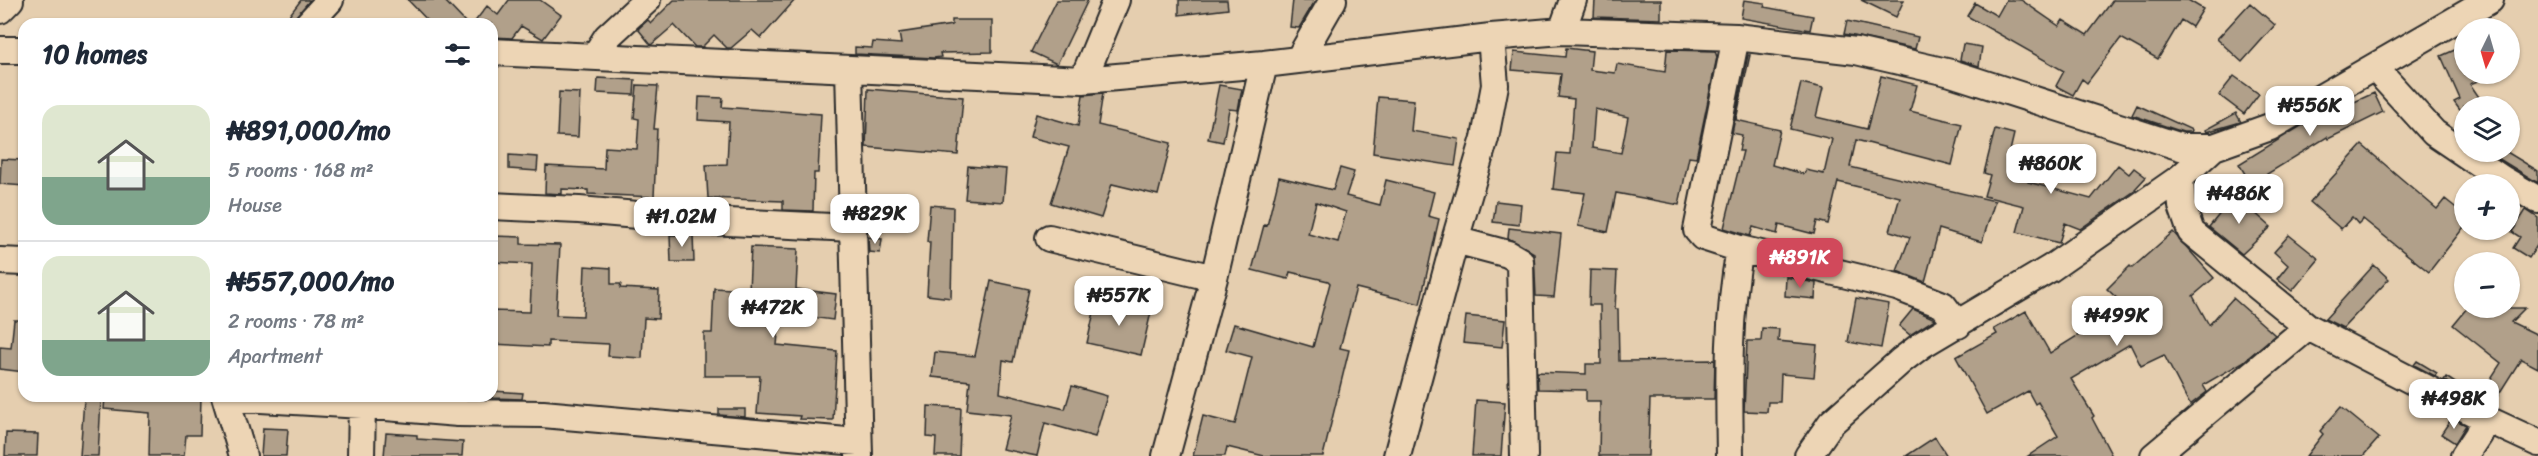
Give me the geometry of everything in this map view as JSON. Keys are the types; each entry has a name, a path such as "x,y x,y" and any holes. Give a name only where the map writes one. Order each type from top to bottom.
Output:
{"street":[{"path":"0,10 10,0"},
{"path":"314,18 330,0"},
{"path":"595,56 607,37 647,0"},
{"path":"1083,80 1116,0"},
{"path":"1299,59 1333,0"},
{"path":"1562,31 1573,0"},
{"path":"498,52 1083,80 1264,64 1491,37 1562,31 1736,37 1856,51 1940,70 2140,132 2181,147 2214,147 2270,127 2490,0"},
{"path":"1397,456 1485,138 1495,85 1491,37"},
{"path":"1736,37 1697,230 1703,237 1740,249 1897,287 1943,305 1958,325"},
{"path":"0,50 18,50"},
{"path":"1166,456 1214,278 1264,64"},
{"path":"2374,67 2434,133 2502,179 2538,200"},
{"path":"311,402 362,405 458,404 859,449 849,69"},
{"path":"1808,456 1831,423 1923,344 2050,268 2180,178 2214,147"},
{"path":"2180,178 2182,206 2191,232 2308,327 2484,418 2538,443"},
{"path":"498,206 579,210 707,221 852,228"},
{"path":"1049,238 1214,278"},
{"path":"1455,240 1508,254 1520,261 1524,456"},
{"path":"1730,456 1729,363 1732,292 1740,249"},
{"path":"0,261 18,262"},
{"path":"2154,456 2308,327"},
{"path":"227,402 243,456"},
{"path":"361,456 362,405"},
{"path":"2464,456 2478,435 2484,418"}],"building":[{"path":"301,0 310,0 295,18 288,17"},
{"path":"408,0 444,0 461,18 425,18"},
{"path":"509,0 540,0 561,15 543,39 521,26 512,38 498,37 498,18 478,18 487,6 498,15"},
{"path":"674,0 795,0 761,38 752,30 731,48 727,48 714,35 702,47 695,47 674,25 651,45 638,29 648,20 651,23"},
{"path":"1057,0 1088,0 1057,64 1031,52"},
{"path":"1179,0 1227,0 1228,9 1179,15"},
{"path":"1293,0 1313,0 1299,28 1290,27"},
{"path":"1595,0 1661,0 1661,19 1594,17"},
{"path":"1744,0 1765,3 1764,7 1813,16 1810,30 1741,18"},
{"path":"1861,0 1904,0 1896,17"},
{"path":"2006,0 2021,0 2059,26 2063,20 2087,35 2113,0 2188,0 2203,9 2192,27 2181,20 2158,59 2121,38 2087,83 2082,79 2073,95 2056,86 2064,71 1967,16 1975,3 1997,16"},
{"path":"2250,3 2275,25 2242,62 2217,39"},
{"path":"952,20 992,20 992,52 940,53 941,57 934,58 855,54 855,47 872,48 873,42 901,44 899,33 952,25"},
{"path":"1847,21 1918,37 1915,49 1844,34"},
{"path":"1963,44 1982,47 1979,66 1960,60"},
{"path":"1566,48 1592,51 1590,70 1615,73 1617,64 1665,72 1667,50 1715,51 1717,57 1696,158 1689,157 1679,205 1616,193 1608,232 1578,226 1585,193 1553,189 1557,153 1570,154 1574,99 1558,97 1561,74 1512,70 1514,52 1565,57","holes":["1595,109 1628,117 1621,153 1592,148"]},
{"path":"2454,50 2454,84 2470,84 2478,96 2459,96 2441,56"},
{"path":"1748,55 1750,55 1736,120 1780,130 1772,165 1804,174 1806,170 1824,174 1832,139 1790,129 1801,83 1823,88 1816,117 1867,129 1881,76 1917,85 1910,111 1962,124 1952,165 1856,140 1850,167 1995,201 1982,242 1939,229 1925,282 1897,271 1910,237 1890,231 1900,197 1838,182 1828,224 1817,221 1814,234 1779,225 1777,234 1753,227 1750,236 1724,228 1743,151 1739,151 1742,135 1732,133"},
{"path":"2234,76 2259,94 2244,114 2219,95"},
{"path":"598,78 635,80 634,95 597,93"},
{"path":"637,85 658,86 654,129 657,129 654,197 588,194 588,190 562,189 562,194 545,193 546,166 604,169 605,147 637,149 639,119 634,118"},
{"path":"1219,85 1242,89 1238,110 1229,109 1223,142 1208,139"},
{"path":"868,89 963,97 958,155 866,147"},
{"path":"559,92 580,93 578,137 557,136"},
{"path":"1103,93 1098,125 1171,143 1158,195 1112,184 1101,218 1051,203 1069,147 1030,137 1036,114 1078,126 1083,95"},
{"path":"2374,93 2383,112 2328,139 2327,137 2251,184 2239,164 2301,126"},
{"path":"699,97 723,98 722,107 821,114 818,173 814,173 813,211 783,210 783,201 708,198 706,165 727,164 729,122 698,120"},
{"path":"1378,97 1414,100 1411,131 1459,139 1455,166 1373,153"},
{"path":"2137,105 2192,130 2183,132 2132,115"},
{"path":"2236,113 2241,122 2206,132 2205,130"},
{"path":"1995,129 2014,134 2006,168 2030,175 2028,182 2091,199 2118,165 2129,174 2134,168 2146,177 2136,190 2080,229 2065,223 2059,243 2017,232 2024,206 1984,196 1990,175 1984,173"},
{"path":"2362,145 2437,209 2445,199 2454,206 2454,240 2429,272 2363,219 2358,224 2352,217 2341,229 2310,202"},
{"path":"509,155 538,157 537,171 509,169"},
{"path":"1,159 18,160 18,186 0,184"},
{"path":"2520,160 2538,171 2538,183 2504,162 2520,162"},
{"path":"968,166 1006,169 1003,202 965,199"},
{"path":"1340,168 1354,172 1346,196 1380,205 1386,180 1434,192 1428,216 1439,219 1420,304 1356,288 1340,348 1349,350 1323,456 1264,456 1227,447 1225,456 1193,456 1203,416 1235,424 1252,357 1226,350 1234,324 1313,347 1330,283 1290,272 1288,279 1252,270 1264,225 1267,226 1279,177 1333,190","holes":["1316,202 1346,212 1338,242 1308,234"]},
{"path":"2235,195 2271,227 2242,254 2209,227"},
{"path":"1496,201 1521,204 1519,225 1493,222"},
{"path":"930,205 953,207 951,298 927,295"},
{"path":"2526,210 2538,218 2538,244 2529,258 2513,248 2520,240 2520,219"},
{"path":"1509,228 1561,234 1554,297 1536,296 1534,253 1508,238"},
{"path":"2173,232 2214,278 2193,296 2209,325 2233,298 2275,335 2243,362 2203,385 2207,392 2190,405 2164,355 2141,366 2130,344 2071,379 2094,416 2092,418 2112,456 2028,456 2058,436 2038,402 2035,404 2028,391 1987,414 1956,357 1997,334 1994,329 2026,311 2050,353 2125,306 2107,289 2130,266 2132,268"},
{"path":"670,235 693,235 694,262 671,262"},
{"path":"2289,235 2319,259 2292,291 2277,279 2288,265 2274,252"},
{"path":"498,236 521,237 521,244 560,245 556,315 583,316 585,266 611,268 611,284 621,284 620,288 659,290 658,319 644,318 642,358 608,356 609,344 548,341 548,347 498,344 498,311 530,312 532,264 498,262"},
{"path":"868,237 882,239 880,253 869,252"},
{"path":"751,247 798,249 796,289 836,294 833,320 780,313 777,345 837,351 833,420 799,419 800,416 757,413 760,376 704,376 704,333 712,333 714,288 749,290"},
{"path":"2374,265 2389,279 2343,328 2325,319"},
{"path":"1590,270 1617,271 1615,309 1618,309 1619,361 1715,360 1714,399 1650,399 1648,456 1599,456 1600,401 1586,401 1586,390 1538,389 1537,372 1586,374 1586,364 1601,364 1600,305 1589,305"},
{"path":"1786,277 1816,283 1815,299 1785,296"},
{"path":"991,281 1029,289 1013,362 1003,360 1000,393 1065,409 1072,386 1107,396 1095,437 1045,423 1037,456 1002,449 1011,415 967,410 970,381 932,377 935,352 975,356"},
{"path":"1856,298 1889,304 1881,348 1848,342"},
{"path":"1097,299 1151,312 1141,355 1087,343"},
{"path":"1913,309 1935,319 1910,335 1899,326"},
{"path":"1466,316 1505,320 1502,347 1463,343"},
{"path":"2459,318 2515,318 2511,322 2538,335 2538,368 2521,359 2497,397 2484,389 2501,363 2453,325"},
{"path":"14,320 18,320 18,371 0,369 0,347 11,348"},
{"path":"1762,328 1779,329 1778,341 1817,345 1814,377 1781,374 1780,402 1768,402 1767,412 1744,411 1747,341 1761,341"},
{"path":"2417,361 2437,373 2435,376 2414,365"},
{"path":"2446,377 2466,390 2465,392 2444,380"},
{"path":"498,391 523,393 522,399 498,398"},
{"path":"1476,400 1505,402 1501,456 1472,456"},
{"path":"84,402 101,402 98,456 80,456"},
{"path":"105,402 201,402 200,435 186,435 184,456 149,456 150,413 104,409"},
{"path":"928,406 961,408 959,456 935,456 936,438 927,437"},
{"path":"2341,407 2379,438 2363,456 2306,456 2323,434 2320,431"},
{"path":"719,409 745,409 745,417 719,415"},
{"path":"2452,418 2466,425 2455,443 2441,434"},
{"path":"263,428 288,429 286,456 261,456"},
{"path":"6,433 38,434 37,456 5,456"},
{"path":"386,433 417,435 417,439 463,442 462,456 384,456"},
{"path":"1935,437 1947,456 1906,456"}]}
